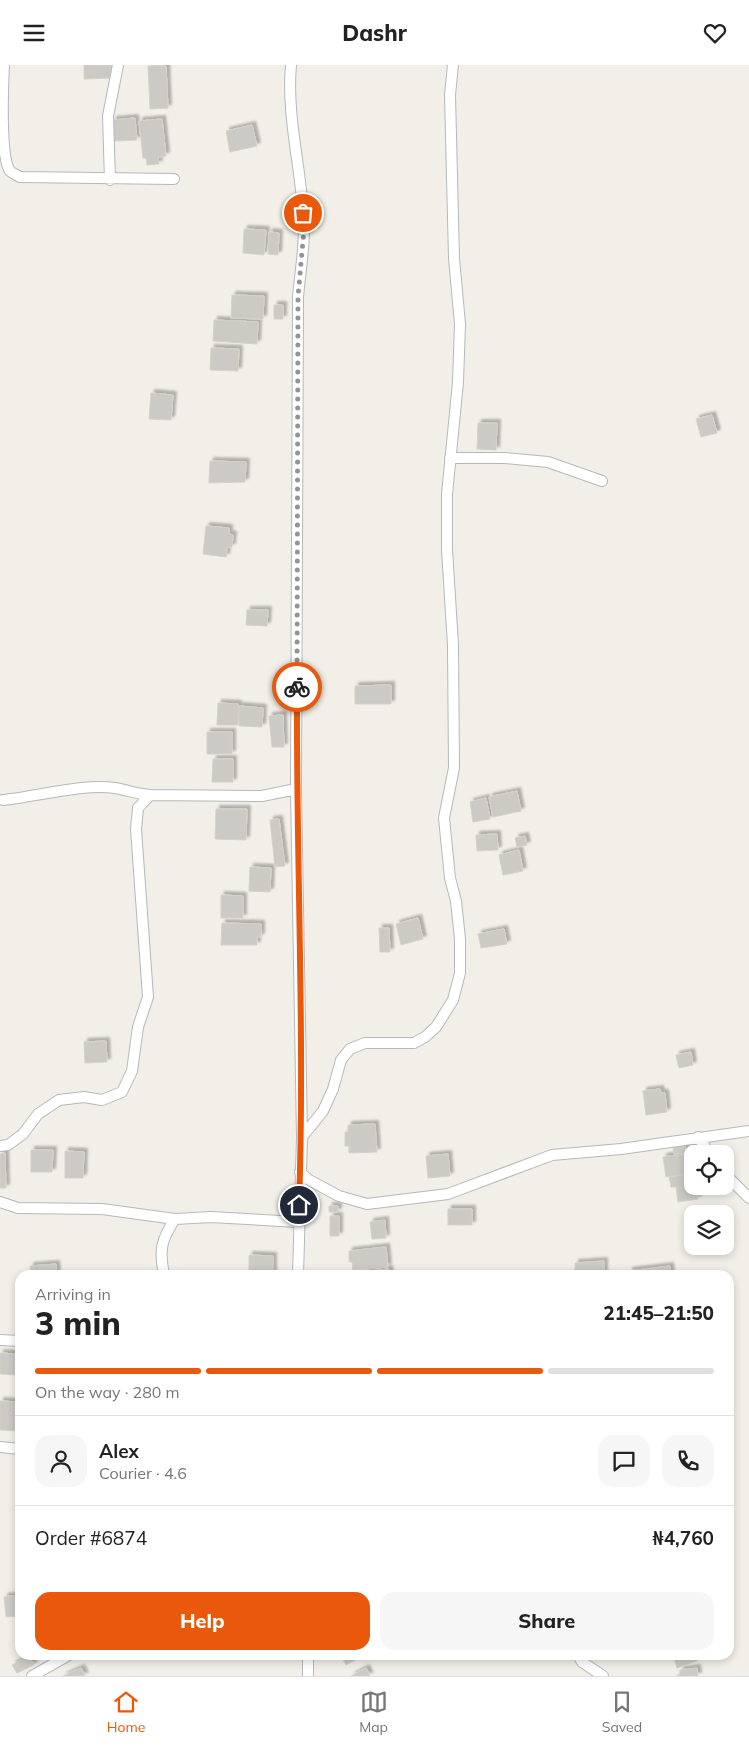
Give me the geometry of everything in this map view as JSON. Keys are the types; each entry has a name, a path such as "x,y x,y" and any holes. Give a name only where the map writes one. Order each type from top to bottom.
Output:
{"street":[{"path":"4,65 2,100 3,158 10,171 20,177 110,180 174,179"},
{"path":"110,180 108,117 118,65"},
{"path":"291,65 288,91 297,147 304,229 298,297 296,789 302,1137 298,1270"},
{"path":"302,1137 323,1111 334,1089 341,1060 350,1049 365,1043 414,1043 424,1037 436,1027 453,1000 460,973 460,939 456,901 450,878 444,818 454,768 454,645 447,541 447,494 458,382 460,324 454,257 450,95 453,65"},
{"path":"450,458 505,458 548,461 602,481"},
{"path":"3,800 78,789 114,788 150,795 262,796 296,789"},
{"path":"0,1146 8,1145 23,1134 38,1114 60,1100 84,1097 102,1100 122,1092 132,1071 138,1027 148,997 136,829 138,808 150,795"},
{"path":"300,1171 309,1180 340,1196 367,1204 448,1194 552,1155 621,1149 749,1131"},
{"path":"698,1137 704,1145"},
{"path":"734,1183 749,1198"},
{"path":"0,1202 18,1208 102,1209 176,1219 212,1217 298,1222"},
{"path":"163,1270 161,1249 163,1237 176,1219"},
{"path":"0,1340 15,1341"},
{"path":"0,1447 15,1448"},
{"path":"32,1676 60,1660"},
{"path":"308,1660 308,1676"},
{"path":"581,1660 603,1676"}],"building":[{"path":"84,65 111,65 111,78 84,79"},
{"path":"148,66 166,66 168,108 150,109"},
{"path":"135,118 137,140 114,141 113,120"},
{"path":"162,119 166,156 158,157 159,164 147,165 146,158 143,158 139,121"},
{"path":"252,125 257,146 230,152 226,131"},
{"path":"244,229 266,230 264,255 243,253"},
{"path":"269,232 279,233 278,255 268,254"},
{"path":"232,295 264,296 263,319 231,318"},
{"path":"274,305 283,305 283,319 274,319"},
{"path":"214,320 258,322 257,344 213,341"},
{"path":"211,348 239,349 238,371 210,370"},
{"path":"151,393 173,395 171,420 149,419"},
{"path":"712,415 717,433 701,437 696,419"},
{"path":"478,423 497,423 496,450 477,449"},
{"path":"210,461 246,462 245,482 209,483"},
{"path":"206,526 229,528 229,534 233,535 232,547 227,547 226,557 203,554"},
{"path":"247,610 268,610 267,626 246,625"},
{"path":"274,682 283,683 282,691 273,690"},
{"path":"391,685 391,704 355,704 355,686"},
{"path":"218,703 238,704 238,725 217,725"},
{"path":"239,706 263,708 262,727 239,726"},
{"path":"283,715 284,747 272,747 269,716"},
{"path":"207,732 232,732 232,754 207,754"},
{"path":"213,759 233,759 233,782 212,782"},
{"path":"517,791 521,811 493,817 489,797"},
{"path":"486,798 490,819 473,822 470,802"},
{"path":"216,809 247,809 246,840 215,839"},
{"path":"279,819 285,866 275,867 270,820"},
{"path":"497,834 498,850 477,851 476,835"},
{"path":"525,836 527,845 517,847 515,838"},
{"path":"519,850 523,871 503,875 499,855"},
{"path":"250,867 271,868 270,892 249,891"},
{"path":"221,895 243,896 243,918 221,918"},
{"path":"418,918 423,939 401,945 396,924"},
{"path":"222,923 261,924 261,937 257,937 257,945 221,945"},
{"path":"379,928 389,928 390,952 380,952"},
{"path":"504,929 507,944 481,948 478,934"},
{"path":"106,1041 107,1062 85,1063 84,1042"},
{"path":"691,1052 693,1065 679,1068 676,1055"},
{"path":"660,1089 661,1093 665,1093 667,1112 646,1115 643,1091"},
{"path":"375,1124 377,1152 349,1153 349,1146 345,1146 345,1132 348,1132 348,1125"},
{"path":"684,1146 684,1153 674,1154 673,1147"},
{"path":"31,1150 53,1150 52,1172 31,1172"},
{"path":"65,1151 84,1152 83,1178 65,1178"},
{"path":"5,1153 6,1188 0,1188 0,1154"},
{"path":"448,1154 450,1176 428,1178 426,1156"},
{"path":"684,1154 684,1174 666,1177 663,1157"},
{"path":"684,1175 684,1195 697,1195 698,1199 678,1202 676,1187 671,1187 669,1177"},
{"path":"329,1206 338,1206 338,1212 329,1212"},
{"path":"448,1209 472,1209 472,1225 448,1225"},
{"path":"330,1216 339,1216 339,1236 330,1236"},
{"path":"385,1220 386,1238 372,1239 370,1222"},
{"path":"386,1247 388,1267 353,1270 352,1262 349,1262 349,1251"},
{"path":"249,1255 273,1256 273,1270 249,1270"},
{"path":"604,1261 604,1270 575,1270 575,1263"},
{"path":"56,1264 57,1270 30,1270 30,1266"},
{"path":"670,1266 670,1270 637,1270"},
{"path":"0,1353 15,1354 15,1375 0,1374"},
{"path":"0,1401 15,1402 15,1431 0,1430"},
{"path":"15,1596 15,1616 6,1617 4,1597"},
{"path":"21,1660 31,1660 34,1665 17,1673 12,1665"},
{"path":"343,1660 355,1660 346,1665"},
{"path":"675,1660 697,1660 697,1661 677,1668"},
{"path":"81,1668 85,1676 63,1676"},
{"path":"366,1668 370,1676 351,1676"},
{"path":"697,1668 698,1676 676,1676 680,1674 680,1670"}],"way so far":[{"path":"297,687 298,297 304,229 303,213"}],"route":[{"path":"297,687 296,789 302,1137 299,1205"}]}
